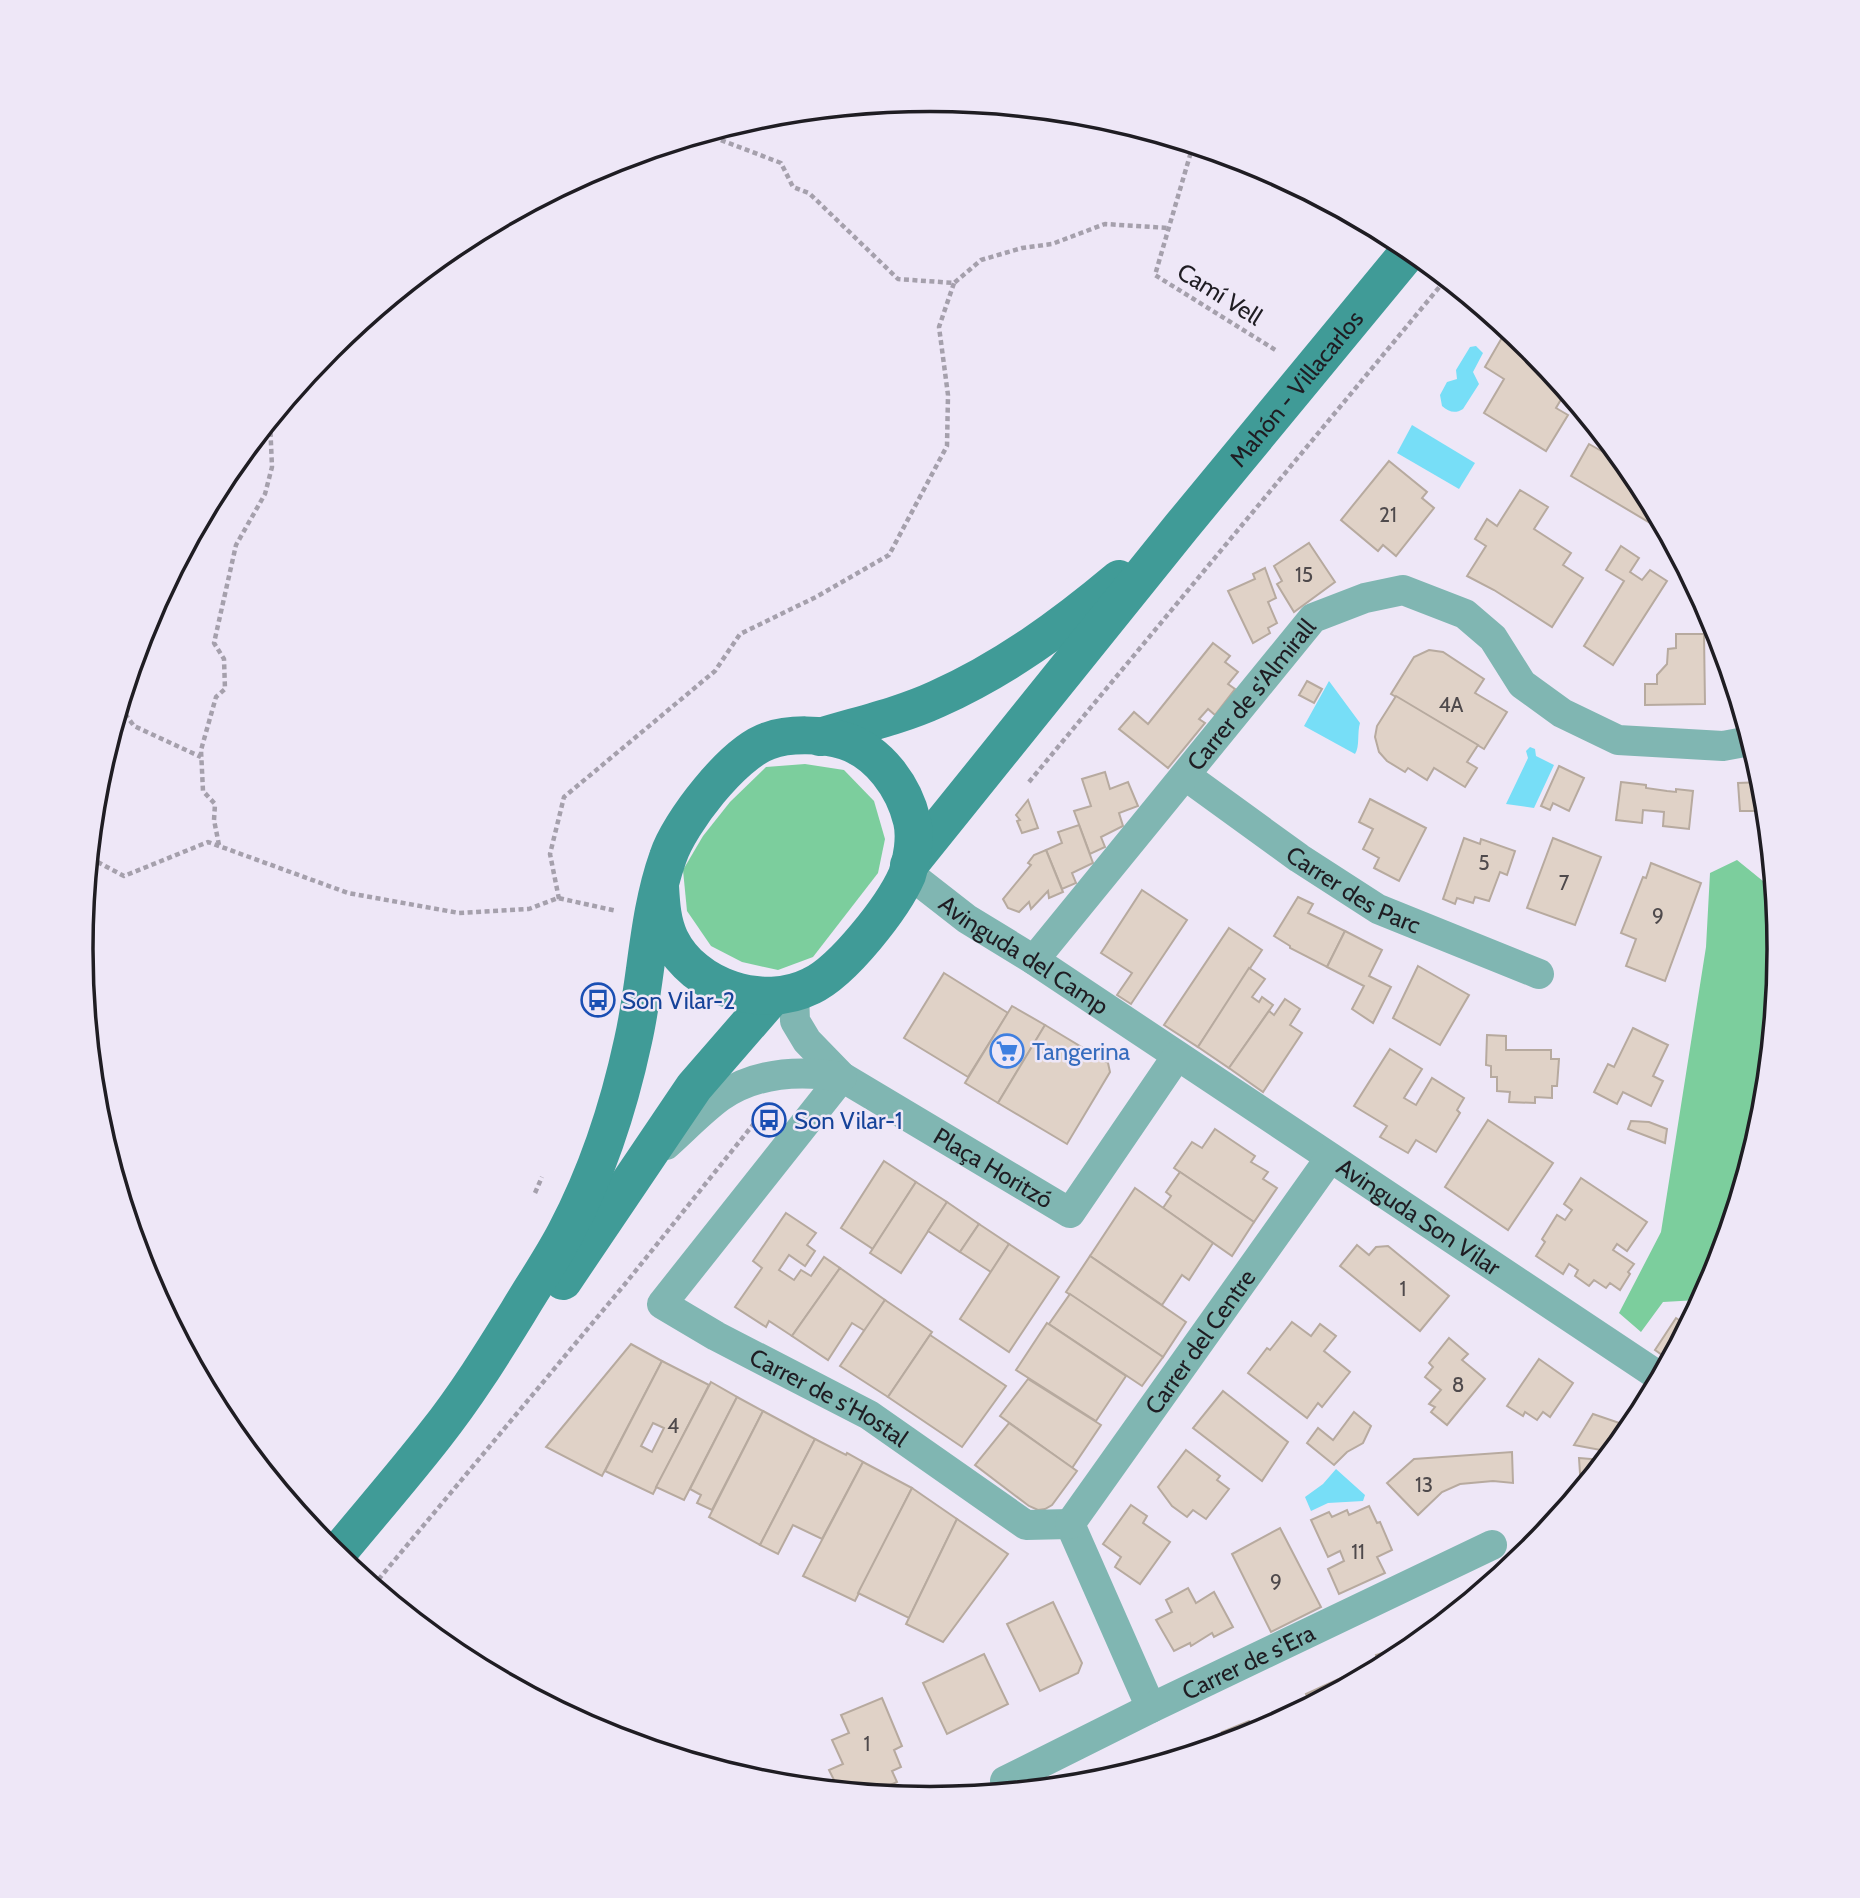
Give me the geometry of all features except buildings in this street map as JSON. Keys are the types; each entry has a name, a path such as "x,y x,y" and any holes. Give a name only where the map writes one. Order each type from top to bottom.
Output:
{"main road":[{"name":"Mahón - Villacarlos","path":"1182,526 1403,259"},
{"path":"820,737 935,700 1030,649 1089,604 1182,526"},
{"path":"656,903 671,941 699,974 747,995 784,995 814,985 836,969 863,940 894,898 908,869 1182,526"},
{"path":"343,1546 437,1433 484,1366 566,1232 586,1190 625,1074 642,995 656,903 669,854 685,822 732,766 766,741 820,737 839,739 867,751 881,764 897,786 914,827 908,869"},
{"path":"437,1433 496,1375 694,1087 784,995"}],"street":[{"name":"Carrer de s'Almirall","path":"1034,960 1313,618 1365,598 1403,590 1465,614 1493,638 1522,684 1562,713 1618,740 1723,746 1741,743"},
{"name":"Carrer des Parc","path":"1186,775 1299,858 1378,909 1539,974"},
{"name":"Avinguda del Camp","path":"908,869 967,919 1034,960 1177,1056"},
{"name":"Plaça Horitzó","path":"784,995 807,1041 842,1077 1070,1213 1177,1056"},
{"name":"Avinguda Son Vilar","path":"1177,1056 1652,1372"},
{"path":"641,1167 721,1097 752,1082 790,1073 842,1077"},
{"name":"Carrer de s'Hostal","path":"842,1077 662,1304 716,1336 869,1415 1026,1525 1070,1524"},
{"name":"Carrer del Centre","path":"1070,1524 1330,1158"},
{"path":"1070,1524 1151,1708"},
{"name":"Carrer de s'Era","path":"1005,1781 1492,1545"}],"path":[{"path":"718,139 781,163 793,187 809,193 898,279 954,283"},
{"name":"Camí Vell","path":"1190,153 1155,275 1310,371"},
{"path":"559,899 550,854 564,797 715,671 740,634 816,597 889,555 947,446 948,395 939,327 954,283 981,260 1022,248 1052,244 1105,224 1168,228"},
{"path":"219,846 214,820 215,804 203,791 201,758 216,697 225,689 224,659 214,643 236,545 265,494 272,467 271,434"},
{"path":"126,715 134,726 201,758"},
{"path":"98,863 124,876 208,842 348,893 459,913 529,909 559,899 656,903"},
{"path":"536,1193 542,1177"}],"green space":[{"path":"805,764 844,770 874,801 885,839 878,873 813,957 778,970 742,962 711,946 687,911 683,870 703,836 730,802 766,767"},
{"path":"1737,860 1764,882 1767,949 1760,1058 1739,1166 1704,1269 1690,1300 1663,1302 1641,1332 1619,1313 1661,1232 1706,947 1710,873"}],"water":[{"path":"1476,346 1483,353 1473,372 1479,384 1463,409 1450,411 1442,406 1440,395 1447,382 1457,379 1456,370 1470,347"},
{"path":"1412,425 1475,463 1459,489 1397,453"},
{"path":"1329,681 1360,723 1355,754 1304,726"},
{"path":"1530,747 1535,749 1536,756 1554,765 1534,808 1506,804 1528,758 1526,751"},
{"path":"1336,1469 1365,1495 1363,1501 1328,1503 1311,1511 1305,1497 1323,1484"}],"place":[{"name":"Son Vilar-2","path":"598,1000"},
{"name":"Tangerina","path":"1007,1051"},
{"name":"Son Vilar-1","path":"769,1120"}]}
